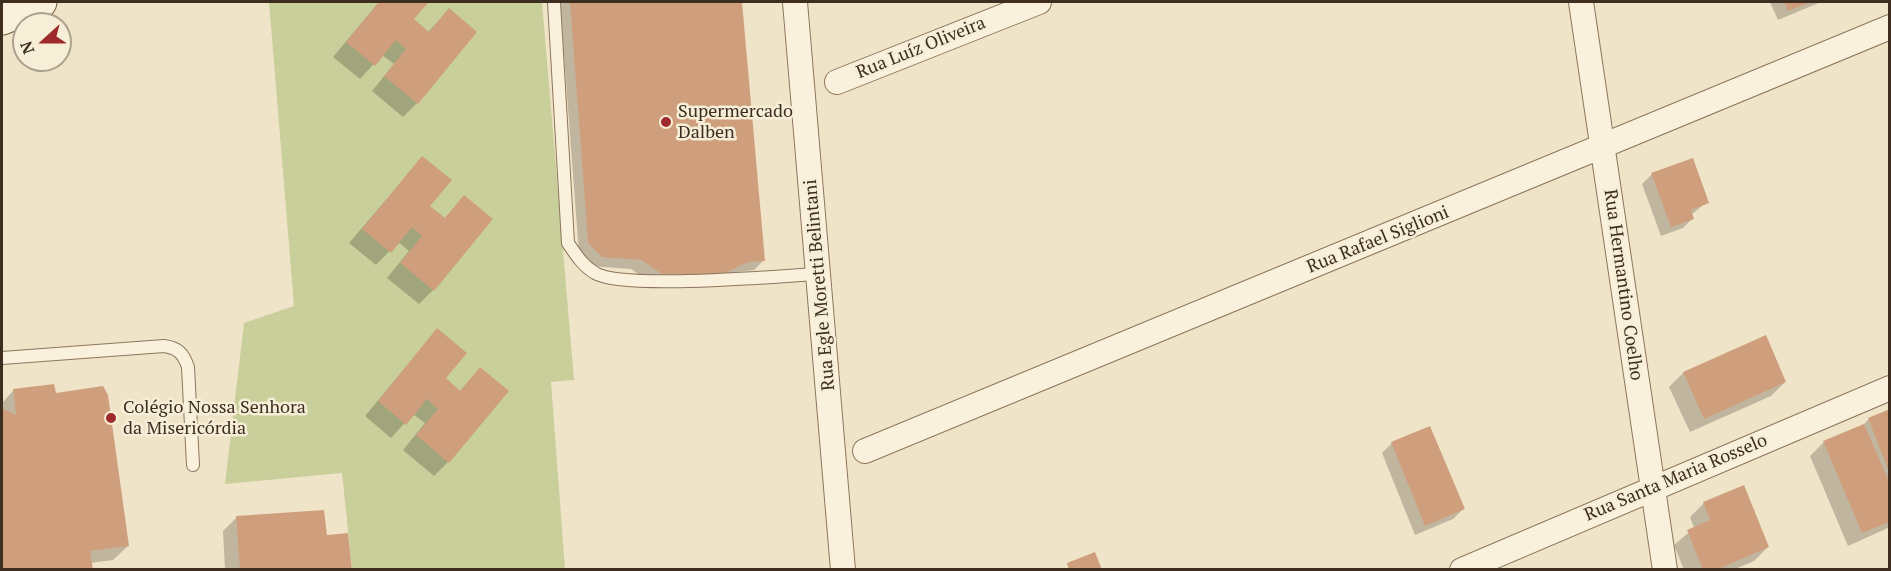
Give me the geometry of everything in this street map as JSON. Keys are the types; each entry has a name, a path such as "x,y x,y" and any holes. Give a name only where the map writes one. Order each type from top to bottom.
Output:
{"main road":[{"path":"2,18 40,2"}],"street":[{"name":"Rua Egle Moretti Belintani","path":"795,2 843,570"},
{"name":"Rua Luíz Oliveira","path":"837,82 1039,2"},
{"name":"Rua Hermantino Coelho","path":"1581,2 1665,570"},
{"name":"Rua Rafael Siglioni","path":"865,451 1890,27"},
{"name":"Rua Santa Maria Rosselo","path":"1462,570 1890,388"}],"lane":[{"path":"554,2 568,243 579,260 597,275 632,282 819,274"},
{"path":"2,358 164,346 175,348 184,356 188,366 193,465"}],"green space":[{"path":"269,2 542,2 574,380 551,382 565,569 352,569 342,473 225,484 244,323 294,306"}],"building":[{"path":"379,2 429,2 414,19 429,32 449,8 477,32 418,104 384,76 406,49 396,40 375,66 346,42"},
{"name":"Supermercado Dalben","path":"570,2 742,2 765,261 748,262 723,274 662,274 641,260 602,257 588,243"},
{"path":"1784,2 1811,2 1788,11"},
{"path":"422,156 452,180 430,206 445,218 464,195 493,219 434,291 400,263 422,236 412,227 391,253 362,229"},
{"path":"1693,158 1709,203 1691,210 1694,219 1671,227 1651,173"},
{"path":"437,328 467,353 446,378 460,391 480,367 509,391 449,463 416,435 438,409 427,399 406,425 378,401"},
{"path":"1766,335 1786,382 1704,419 1683,372"},
{"path":"54,384 56,393 103,386 108,395 129,546 90,551 93,570 2,570 2,408 16,415 13,389"},
{"path":"1890,409 1890,472 1889,472 1868,418"},
{"path":"1864,424 1890,484 1890,522 1862,533 1823,441"},
{"path":"1430,426 1465,509 1425,526 1391,442"},
{"path":"1744,485 1769,547 1716,570 1703,570 1687,530 1710,520 1703,502"},
{"path":"324,510 327,535 348,533 352,570 240,570 236,516"},
{"path":"1095,552 1102,570 1069,570 1067,563"}],"place":[{"name":"Supermercado Dalben","path":"666,122"},
{"name":"Colégio Nossa Senhora da Misericórdia","path":"111,418"}]}
